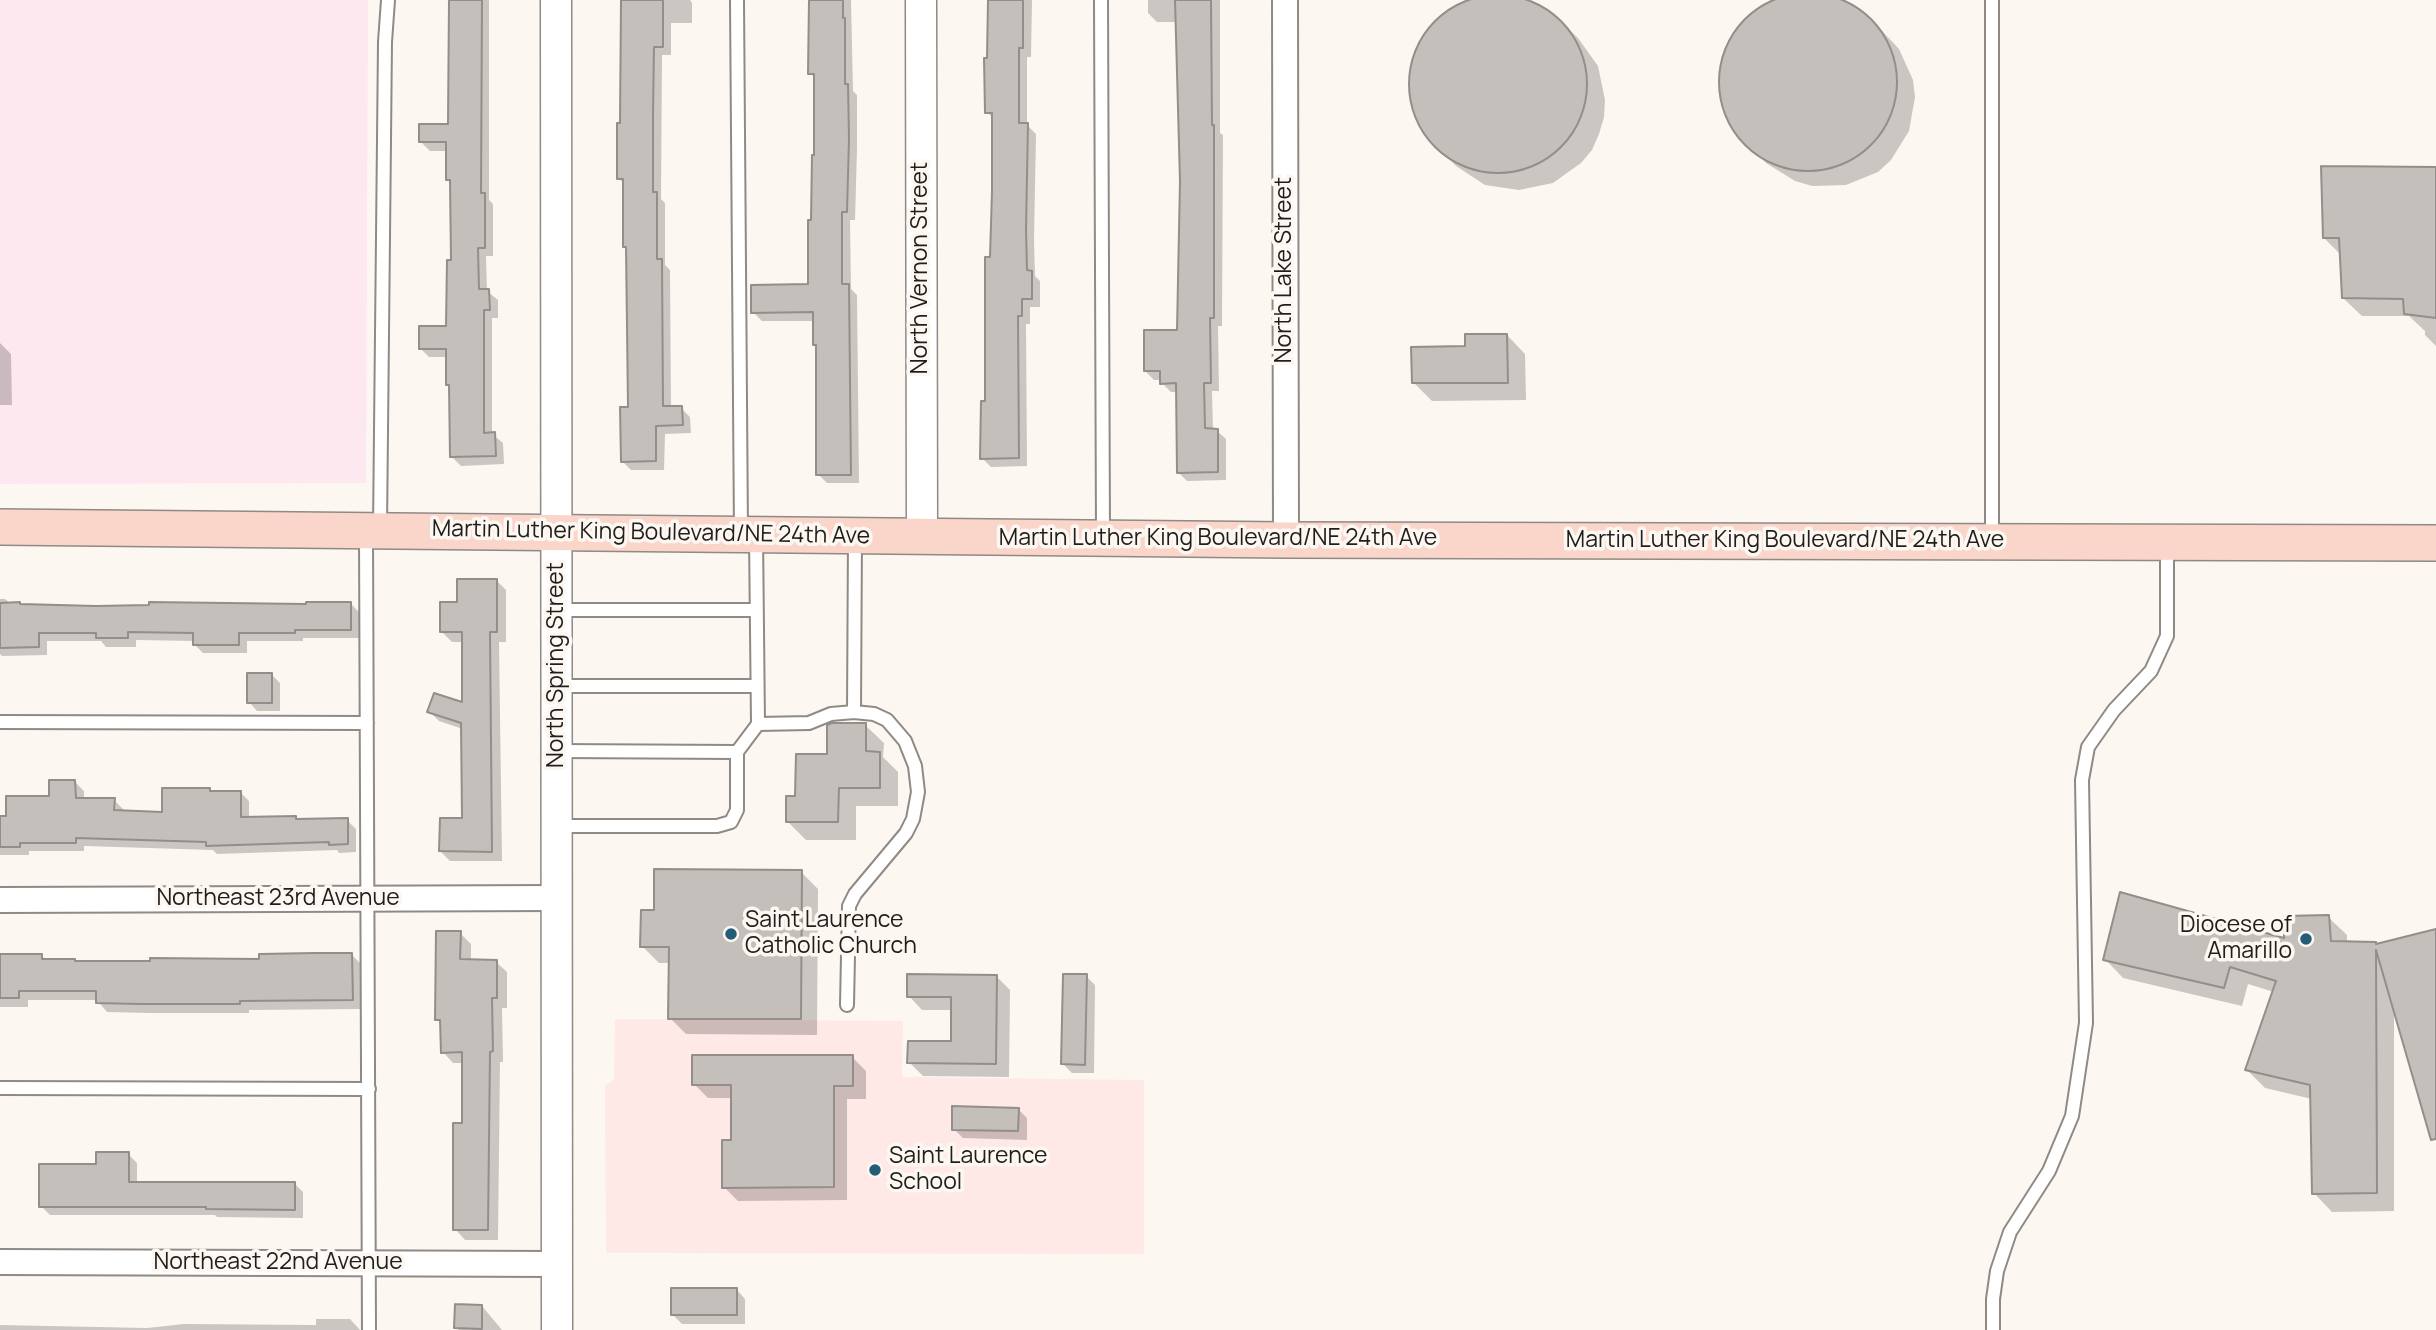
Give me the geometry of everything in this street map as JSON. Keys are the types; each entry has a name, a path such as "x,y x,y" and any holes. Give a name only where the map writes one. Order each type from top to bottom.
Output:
{"main road":[{"name":"Martin Luther King Boulevard/NE 24th Ave","path":"0,527 1286,540 2436,543"}],"street":[{"name":"North Spring Street","path":"556,0 557,1330"},
{"name":"North Vernon Street","path":"921,0 922,537"},
{"name":"North Lake Street","path":"1285,0 1286,540"},
{"name":"Northeast 23rd Avenue","path":"0,900 556,898"},
{"name":"Northeast 22nd Avenue","path":"0,1262 556,1264"}],"lane":[{"path":"369,1330 367,723 388,0"},
{"path":"556,826 717,826 731,822 737,810 737,752 758,724 756,610 748,535 737,0"},
{"path":"1101,0 1103,538"},
{"path":"1992,0 1992,541"},
{"path":"854,712 855,536"},
{"path":"1993,1330 1997,1271 2010,1232 2049,1171 2072,1116 2086,1023 2082,792 2088,747 2114,710 2151,671 2167,636 2167,542"},
{"path":"557,610 756,610"},
{"path":"557,686 757,686"},
{"path":"758,724 809,723 831,714 854,712 874,714 887,720 905,741 915,766 918,792 913,819 906,833 855,894 849,906 847,1005"},
{"path":"0,722 367,723"},
{"path":"556,751 737,752"},
{"path":"0,1088 369,1089"}],"shaded area":[{"path":"0,0 368,0 366,483 0,484"},
{"name":"Saint Laurence School","path":"615,1019 903,1021 902,1077 1144,1080 1144,1254 606,1253 605,1086 614,1079"}],"building":[{"path":"1808,-7 1842,0 1871,19 1890,48 1897,82 1890,116 1871,145 1842,164 1808,171 1774,164 1745,145 1726,116 1719,82 1726,48 1745,19 1774,0"},
{"path":"1498,-5 1532,2 1561,21 1580,50 1587,84 1580,118 1561,147 1532,166 1498,173 1464,166 1435,147 1416,118 1409,84 1416,50 1435,21 1464,2"},
{"path":"449,0 482,0 481,193 485,193 485,248 478,248 479,289 489,289 490,310 484,310 484,433 495,432 496,456 450,457 446,349 419,349 419,326 446,326 447,260 451,260 450,180 446,180 446,142 419,142 419,124 448,124"},
{"path":"621,0 663,0 663,47 654,47 653,192 657,192 657,259 662,259 663,406 682,406 683,425 656,426 656,461 621,462 620,407 628,407 623,179 617,179"},
{"path":"809,0 843,0 845,18 845,84 848,84 849,139 847,212 842,212 842,284 849,284 851,475 816,475 816,345 813,345 813,312 751,313 751,285 808,284 808,220 811,220 814,155 814,74 808,74"},
{"path":"988,0 1023,0 1023,48 1019,48 1019,123 1028,123 1026,230 1027,270 1032,271 1032,299 1022,299 1022,316 1018,316 1019,458 980,459 981,401 985,401 985,257 990,257 992,191 992,113 985,113 984,58 987,58"},
{"path":"1175,0 1211,0 1214,318 1210,318 1211,383 1204,383 1205,428 1218,429 1218,472 1177,473 1176,383 1160,384 1160,371 1144,371 1144,330 1177,330 1180,181"},
{"path":"2321,166 2436,167 2436,318 2404,314 2403,299 2342,298 2339,238 2323,238"},
{"path":"1465,334 1507,334 1508,383 1412,383 1411,347 1465,346"},
{"path":"457,579 497,579 497,632 490,632 492,852 439,851 440,818 462,818 461,723 427,712 434,693 462,702 462,632 440,632 440,602 457,602"},
{"path":"149,602 351,602 351,630 239,633 239,645 193,645 193,633 128,632 128,638 96,638 96,633 39,633 39,647 0,648 0,603 96,606 149,605"},
{"path":"247,673 272,673 272,703 247,703"},
{"path":"866,723 866,751 880,752 880,788 839,788 838,822 786,822 786,796 795,796 796,754 827,754 827,725"},
{"path":"49,780 75,780 76,798 115,798 114,810 162,812 162,788 241,791 241,817 348,818 348,844 329,845 329,842 206,846 206,842 76,838 76,843 20,843 20,847 0,847 0,816 6,816 6,796 49,796"},
{"path":"654,869 802,870 801,1019 668,1019 669,947 640,947 641,910 654,910"},
{"path":"2120,892 2284,938 2284,916 2329,915 2331,941 2376,944 2436,929 2436,1139 2431,1140 2376,950 2377,1193 2312,1194 2310,1085 2245,1070 2276,981 2230,967 2224,988 2103,960"},
{"path":"436,931 461,931 460,959 497,960 497,998 492,998 493,1051 490,1052 488,1230 453,1230 453,1123 462,1123 462,1052 441,1053 440,1020 435,1020"},
{"path":"352,953 353,1000 240,1001 240,1004 96,1003 96,991 19,991 19,998 0,998 0,954 42,954 42,959 75,961 150,961 150,958 259,959 259,954"},
{"path":"907,974 997,975 996,1064 907,1063 908,1041 951,1041 951,997 907,997"},
{"path":"1063,974 1087,974 1085,1065 1061,1064"},
{"path":"692,1055 853,1055 853,1086 834,1086 834,1187 722,1188 722,1140 731,1140 731,1085 692,1085"},
{"path":"952,1106 1019,1108 1018,1131 952,1130"},
{"path":"96,1152 129,1152 129,1182 295,1182 295,1210 39,1207 39,1164 96,1164"},
{"path":"671,1288 737,1288 737,1315 671,1315"},
{"path":"455,1304 482,1305 482,1329 454,1328"}],"place":[{"name":"Saint Laurence Catholic Church","path":"731,934"},
{"name":"Diocese of Amarillo","path":"2306,939"},
{"name":"Saint Laurence School","path":"875,1170"}]}
